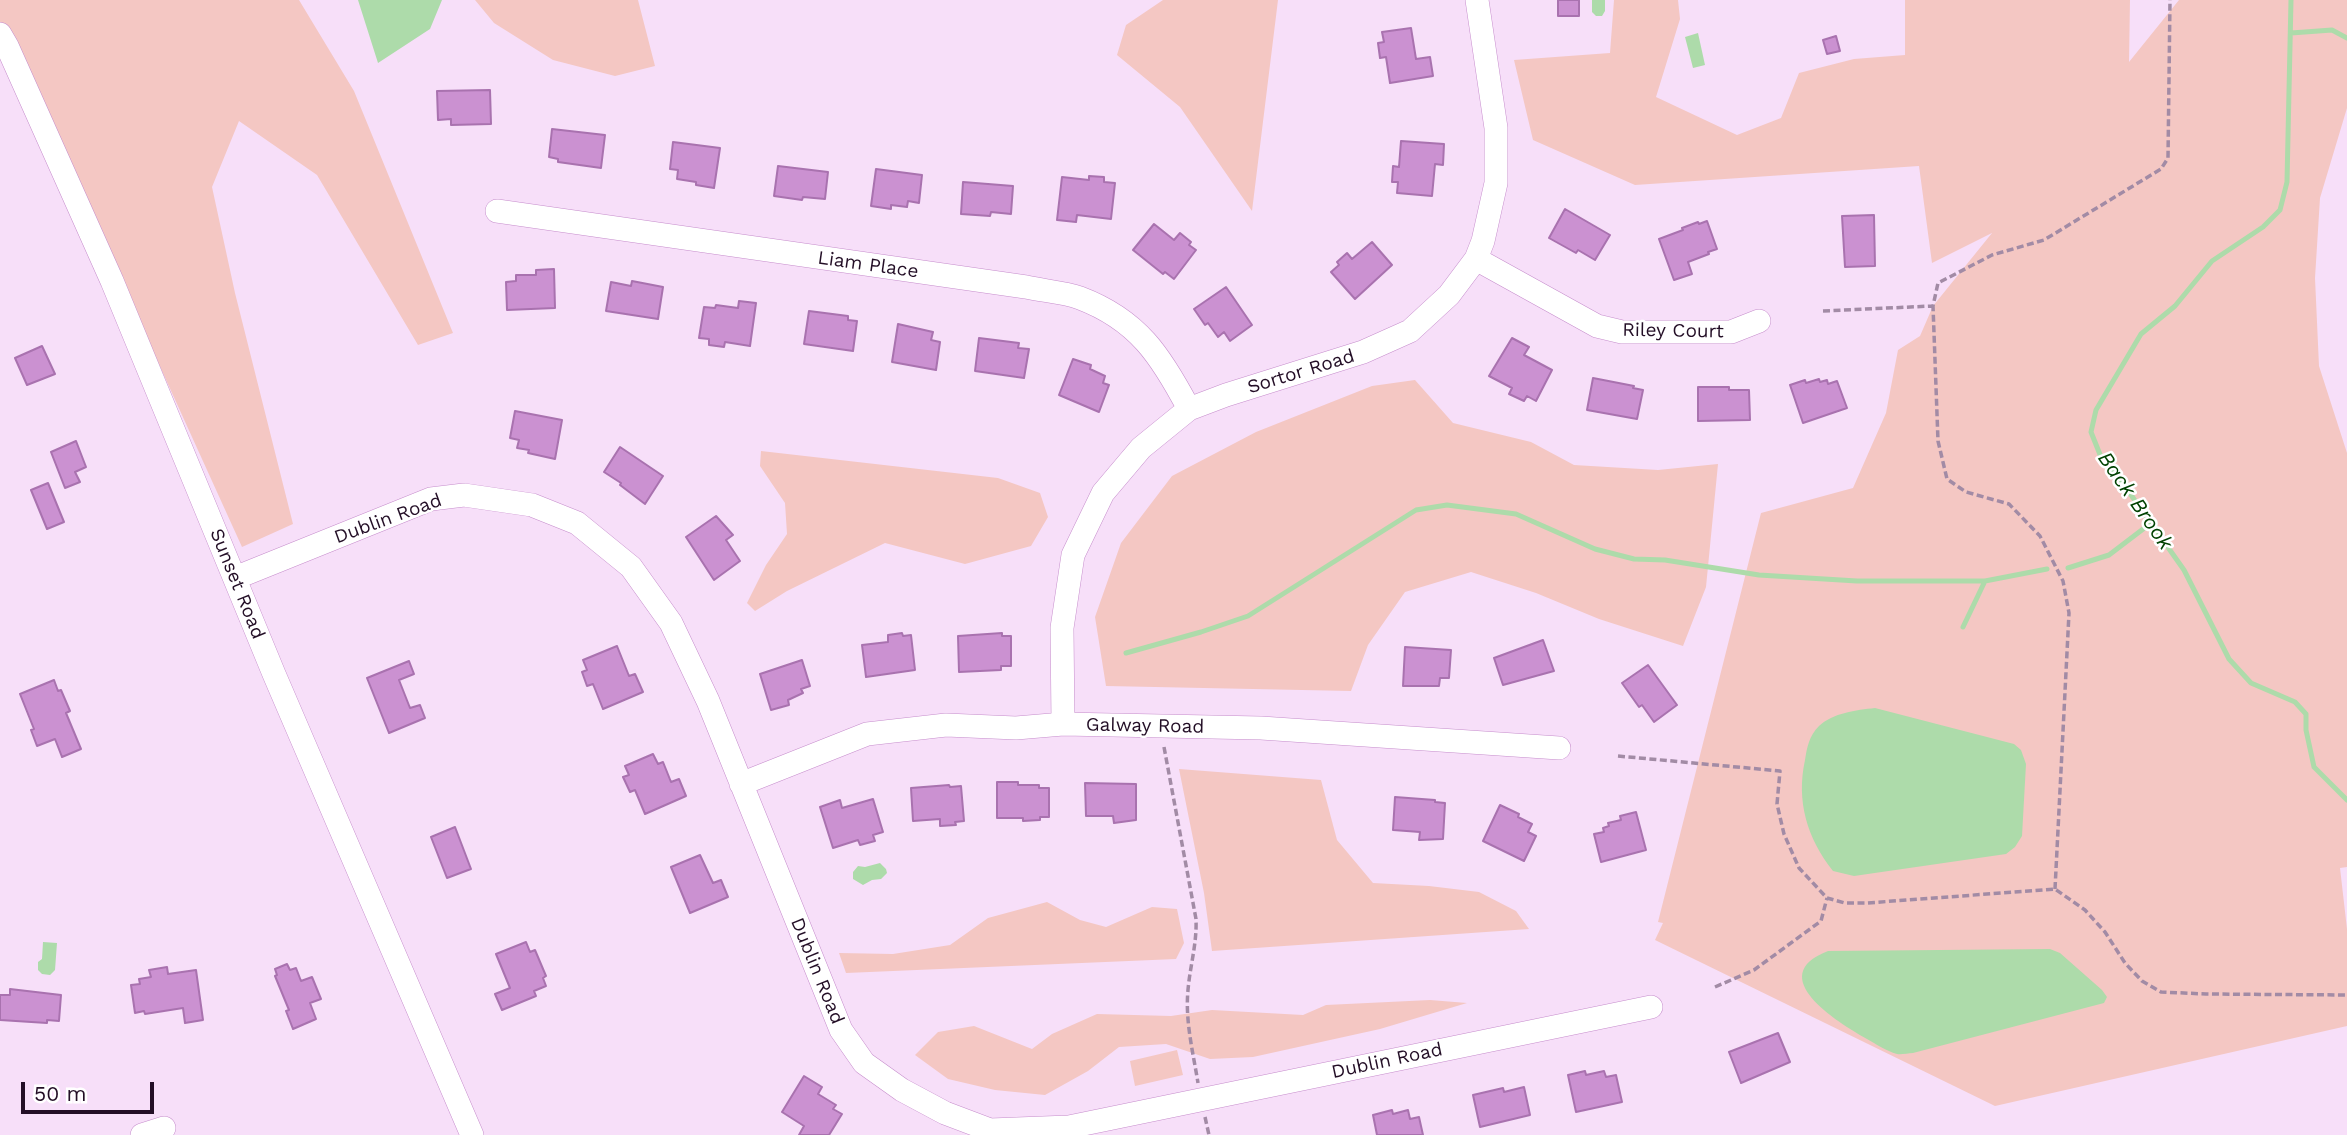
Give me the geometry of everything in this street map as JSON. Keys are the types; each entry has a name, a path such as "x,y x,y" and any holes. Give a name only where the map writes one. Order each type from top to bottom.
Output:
{"street":[{"name":"Sortor Road","path":"1063,724 1062,628 1073,555 1103,492 1141,447 1189,409 1363,352 1410,331 1449,295 1476,259 1483,241 1496,183 1496,128 1476,0"},
{"name":"Sunset Road","path":"0,34 112,281 472,1135"},
{"name":"Liam Place","path":"497,211 1026,287 1079,297 1128,322 1151,346 1189,409"},
{"name":"Riley Court","path":"1476,259 1597,326 1622,332 1731,332 1759,321"},
{"name":"Dublin Road","path":"235,578 432,499 464,495 532,505 578,523 631,567 671,623 708,701 841,1030 864,1063 902,1090 944,1113 990,1130 1069,1128 1651,1007"},
{"name":"Galway Road","path":"741,784 867,734 946,725 1016,728 1063,724 1261,728 1559,748"},
{"path":"142,1135 164,1128"}],"path":[{"path":"2055,889 2069,613 2063,581 2040,536 2009,504 1966,492 1947,479 1938,441 1933,306 1937,283 1992,255 2044,240 2161,169 2168,158 2170,0"},
{"path":"1823,311 1933,306"},
{"path":"1164,747 1196,919 1197,936 1187,1006 1199,1088"},
{"path":"1618,756 1780,771 1777,804 1784,834 1799,868 1827,898 1845,903 1867,903 2055,889 2085,910 2105,932 2125,963 2142,981 2161,992 2206,995 2347,995"},
{"path":"1715,987 1754,970 1821,921 1827,898"},
{"path":"1204,1112 1209,1135"}],"shaded area":[{"path":"0,0 299,0 354,91 453,333 418,345 317,175 239,121 212,187 235,293 293,524 242,547 17,52 0,27"},
{"path":"358,0 442,0 430,29 378,63"},
{"path":"475,0 638,0 655,66 615,76 553,60 494,23"},
{"path":"1163,0 1278,0 1252,211 1180,107 1117,55 1126,25"},
{"path":"1592,0 1605,0 1602,16 1596,16 1592,12"},
{"path":"1614,0 1678,0 1680,19 1656,97 1737,135 1781,118 1799,73 1854,59 1905,55 1905,0 2130,0 2129,62 2179,0 2347,0 2347,108 2320,198 2315,278 2319,366 2347,453 2347,867 2340,868 2347,929 2347,1026 1995,1106 1655,940 1663,923 1658,922 1761,513 1853,488 1886,413 1898,350 1920,336 1933,306 1992,233 1932,263 1919,166 1635,185 1533,140 1514,60 1610,53"},
{"path":"1698,33 1705,65 1693,68 1685,37"},
{"path":"1415,380 1453,423 1531,442 1574,465 1658,470 1718,464 1706,587 1683,646 1599,619 1536,593 1471,572 1405,592 1368,645 1351,691 1106,686 1095,617 1121,543 1172,476 1256,432 1372,386"},
{"path":"761,451 998,478 1040,493 1048,517 1031,546 965,564 885,543 787,591 755,611 747,603 766,565 787,534 785,503 760,466"},
{"path":"1875,708 2014,744 2021,750 2026,764 2022,836 2015,847 2006,854 1854,876 1833,871 1816,846 1803,804 1803,775 1808,746 1819,726 1831,718"},
{"path":"1179,769 1321,780 1337,840 1373,883 1479,892 1516,911 1529,929 1212,951 1204,893"},
{"path":"880,863 887,873 881,879 863,885 853,879 853,872 858,866"},
{"path":"1047,902 1080,920 1106,927 1152,907 1177,909 1184,943 1176,959 846,973 839,953 893,954 950,945 988,918"},
{"path":"43,942 57,943 55,970 50,975 42,974 38,970"},
{"path":"2050,949 2060,953 2102,990 2107,997 2104,1003 1913,1053 1893,1053 1839,1022 1812,998 1804,985 1802,973 1810,961 1828,951"},
{"path":"1430,1000 1467,1003 1380,1029 1253,1057 1210,1059 1166,1044 1119,1047 1088,1071 1045,1095 995,1090 948,1079 915,1055 938,1032 974,1026 1032,1049 1052,1034 1097,1014 1171,1016 1212,1010 1303,1015 1326,1005"},
{"path":"1177,1050 1183,1075 1135,1086 1130,1061"}],"building":[{"path":"1558,0 1579,0 1579,16 1558,16"},
{"path":"1411,28 1416,59 1430,57 1433,76 1390,83 1386,57 1380,58 1378,43 1384,42 1382,32"},
{"path":"1836,36 1840,51 1827,54 1823,40"},
{"path":"490,90 491,124 451,125 451,119 438,120 437,91"},
{"path":"552,129 605,135 601,168 558,162 558,159 549,157"},
{"path":"1401,141 1444,144 1443,165 1435,164 1432,196 1397,193 1398,182 1392,182 1393,166 1399,167"},
{"path":"673,142 720,148 714,188 677,179 678,170 670,169"},
{"path":"778,166 828,172 825,199 803,197 802,200 774,196"},
{"path":"876,169 922,175 919,203 908,201 907,207 891,205 891,209 871,206"},
{"path":"1089,176 1104,177 1104,182 1115,183 1111,219 1077,215 1076,222 1057,220 1062,177 1089,180"},
{"path":"963,182 1013,186 1011,214 961,214"},
{"path":"1565,209 1610,235 1595,260 1549,238"},
{"path":"1874,215 1875,266 1845,267 1842,216"},
{"path":"1707,221 1717,249 1688,262 1692,274 1674,280 1659,239 1698,222"},
{"path":"1154,224 1174,240 1180,233 1196,250 1174,279 1165,272 1163,274 1133,250"},
{"path":"1372,242 1392,265 1355,299 1331,272 1347,253 1352,259"},
{"path":"554,269 555,308 507,310 506,282 516,281 516,275 536,275 536,270"},
{"path":"632,281 663,287 658,319 606,311 611,282 631,286"},
{"path":"1226,287 1252,325 1230,341 1224,332 1218,337 1194,309"},
{"path":"739,301 756,303 750,346 725,342 724,347 709,345 709,339 699,338 704,307 715,308 716,305 738,308"},
{"path":"809,311 848,316 848,320 857,321 853,351 804,344"},
{"path":"898,324 933,332 931,340 940,342 936,370 892,362"},
{"path":"979,338 1019,343 1018,348 1029,349 1024,378 975,371"},
{"path":"1512,338 1529,347 1524,355 1552,370 1536,401 1527,396 1524,401 1509,394 1512,388 1489,376"},
{"path":"42,346 55,374 27,385 15,358"},
{"path":"1073,359 1091,365 1090,369 1105,376 1103,383 1109,385 1099,412 1059,395"},
{"path":"1593,378 1643,390 1637,419 1587,410"},
{"path":"1819,379 1820,382 1827,380 1828,384 1837,381 1847,408 1803,423 1790,385"},
{"path":"1698,387 1749,390 1750,420 1698,421"},
{"path":"515,411 562,420 555,459 517,448 519,440 510,438"},
{"path":"76,441 86,467 75,472 80,482 65,488 51,452"},
{"path":"620,447 663,476 645,504 604,472"},
{"path":"48,483 64,522 47,529 31,490"},
{"path":"716,516 733,535 726,540 740,561 714,580 686,537"},
{"path":"902,633 903,636 911,635 915,670 866,677 862,645 888,642 888,635"},
{"path":"1002,633 1002,636 1011,636 1011,666 1001,666 1001,670 959,672 958,636"},
{"path":"1543,640 1554,671 1503,685 1494,658"},
{"path":"617,646 629,676 635,674 643,692 603,709 593,684 587,686 582,672 587,670 583,660"},
{"path":"1405,647 1451,650 1449,678 1440,678 1439,686 1403,686"},
{"path":"802,660 810,686 801,689 803,693 788,700 789,705 771,710 760,674"},
{"path":"409,661 414,674 399,680 410,708 420,705 425,718 389,733 367,678"},
{"path":"1648,665 1677,705 1654,722 1622,683"},
{"path":"54,680 70,711 66,713 81,749 62,757 55,739 37,746 31,730 34,729 20,694"},
{"path":"653,754 658,764 663,762 671,782 679,779 686,796 645,814 635,790 630,792 623,777 629,775 625,766"},
{"path":"997,782 1018,782 1018,785 1049,788 1049,817 1023,821 1023,818 997,818"},
{"path":"1085,783 1136,784 1136,820 1114,823 1113,816 1086,816"},
{"path":"961,786 964,821 955,822 956,825 940,826 940,819 913,821 911,788"},
{"path":"1395,797 1445,803 1443,839 1419,840 1420,832 1393,830"},
{"path":"873,799 883,832 873,835 875,841 860,845 858,840 833,848 820,807 840,800 842,808"},
{"path":"1500,805 1532,824 1528,832 1536,836 1524,861 1483,841"},
{"path":"1636,812 1646,850 1601,862 1594,834 1604,832 1603,828 1609,826 1608,823 1621,820 1620,816"},
{"path":"455,827 471,869 447,878 431,837"},
{"path":"700,855 713,883 721,880 728,897 690,913 671,867"},
{"path":"526,942 530,952 535,950 546,976 543,978 546,986 534,991 536,996 502,1010 495,994 510,988 496,954"},
{"path":"287,964 290,970 296,968 301,981 312,977 321,999 310,1003 316,1019 293,1029 286,1011 289,1010 275,976 275,969"},
{"path":"167,967 168,974 196,970 203,1020 185,1023 183,1008 135,1013 131,985 140,984 139,979 151,977 149,970"},
{"path":"10,989 61,995 59,1021 47,1020 47,1023 0,1020 0,995 10,995"},
{"path":"1778,1033 1790,1062 1741,1083 1729,1052"},
{"path":"1585,1071 1586,1075 1604,1071 1606,1077 1616,1075 1622,1102 1576,1112 1568,1075"},
{"path":"804,1076 822,1087 818,1094 836,1105 833,1109 842,1114 829,1135 799,1135 804,1126 782,1112"},
{"path":"1524,1087 1530,1115 1480,1127 1473,1095 1503,1088 1504,1092"},
{"path":"1392,1110 1393,1114 1408,1110 1410,1119 1419,1117 1423,1135 1377,1135 1373,1115"}],"waterway":[{"name":"Back Brook","path":"2291,0 2287,182 2280,210 2263,227 2212,261 2175,306 2141,334 2096,410 2091,432 2101,457 2184,570 2229,659 2251,683 2295,702 2306,714 2306,730 2314,767 2347,800"},
{"path":"2291,33 2332,30 2347,38"},
{"path":"1126,653 1248,616 1416,510 1447,505 1516,514 1595,549 1634,559 1665,560 1759,575 1857,581 1985,581 2047,569"},
{"path":"2068,568 2109,555 2151,523"},
{"path":"1963,627 1985,581"}]}
